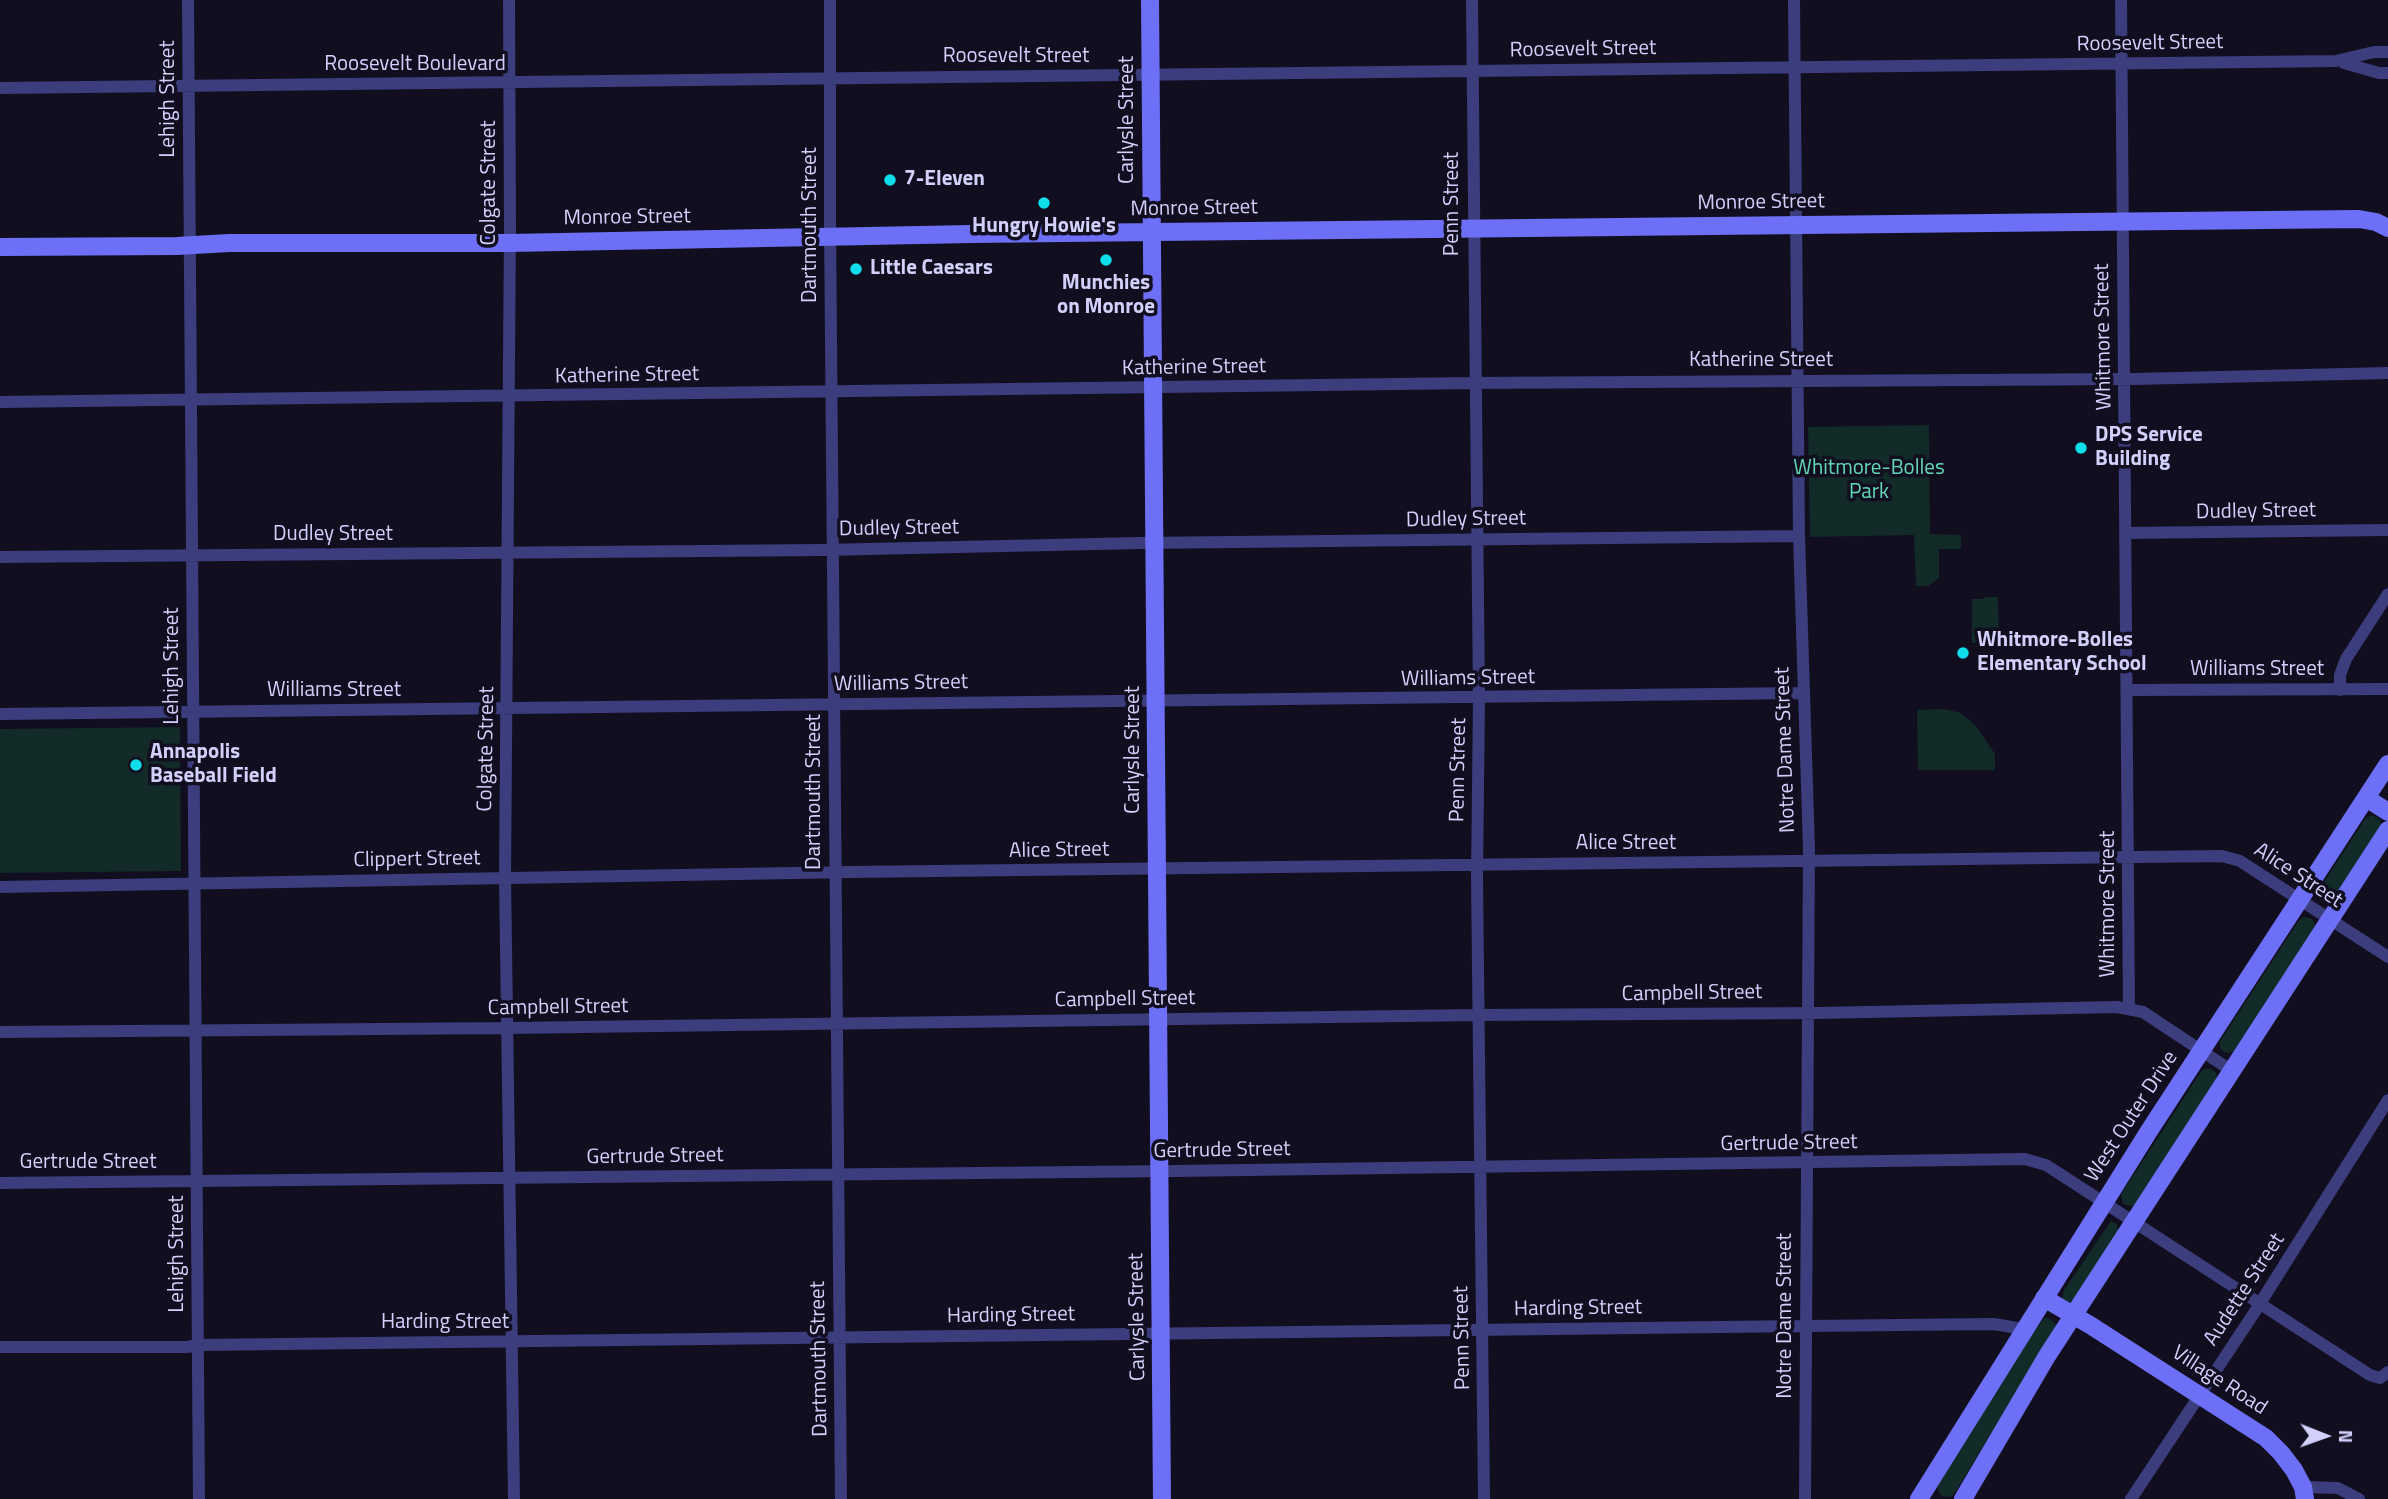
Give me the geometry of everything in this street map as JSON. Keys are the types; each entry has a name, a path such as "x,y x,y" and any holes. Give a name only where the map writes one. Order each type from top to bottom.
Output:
{"street":[{"name":"Lehigh Street","path":"188,0 199,1499"},
{"name":"Colgate Street","path":"509,0 510,243 505,878 514,1499"},
{"name":"Dartmouth Street","path":"830,0 841,1499"},
{"name":"Carlysle Street","path":"1150,0 1162,1499"},
{"name":"Penn Street","path":"1472,0 1484,1499"},
{"name":"Notre Dame Street","path":"1794,0 1799,536 1802,693 1808,794 1805,1499"},
{"name":"Whitmore Street","path":"2121,0 2130,1009"},
{"path":"2336,61 2374,52 2388,52"},
{"name":"Roosevelt Street","path":"830,78 2336,61"},
{"path":"2336,61 2388,73"},
{"name":"Roosevelt Boulevard","path":"0,88 830,78"},
{"name":"Monroe Street","path":"0,247 2359,219 2376,222 2388,228"},
{"name":"Katherine Street","path":"0,402 1474,383 2124,379 2388,373"},
{"name":"Dudley Street","path":"2125,533 2388,530"},
{"name":"Dudley Street","path":"0,557 508,554 1799,536"},
{"path":"2340,690 2340,675 2346,659 2388,594"},
{"name":"Williams Street","path":"2127,690 2388,689"},
{"name":"Williams Street","path":"0,714 1802,693"},
{"name":"West Outer Drive","path":"1919,1499 2023,1329 2388,764"},
{"path":"2366,797 2388,812"},
{"path":"1963,1499 2008,1420 2073,1316 2388,830"},
{"name":"Alice Street","path":"835,872 2231,857 2388,957"},
{"name":"Clippert Street","path":"0,887 835,872"},
{"name":"Campbell Street","path":"0,1032 1807,1013 2117,1007 2143,1013 2232,1071"},
{"name":"Audette Street","path":"2131,1499 2260,1303 2388,1100"},
{"name":"Gertrude Street","path":"0,1183 2025,1159 2046,1165 2370,1375 2384,1375"},
{"name":"Village Road","path":"2044,1298 2266,1438 2281,1453 2304,1493 2338,1488 2359,1499"},
{"name":"Harding Street","path":"0,1346 187,1348 198,1345 1994,1324 2023,1329"}],"green space":[{"name":"Whitmore-Bolles Park","path":"1929,425 1930,534 1961,535 1961,549 1939,549 1939,578 1928,586 1916,586 1914,535 1810,537 1808,427"},
{"path":"1998,597 1999,643 1983,643 1983,639 1978,639 1978,643 1972,643 1972,599"},
{"path":"1944,709 1961,713 1976,726 1995,754 1995,770 1918,770 1917,710"},
{"path":"180,727 181,871 0,873 0,729"},
{"path":"2372,815 2379,818 2382,826 2334,899 2321,902 2318,891 2365,819"},
{"path":"2304,917 2312,919 2316,927 2236,1051 2223,1052 2220,1041 2299,920"},
{"path":"2208,1068 2216,1072 2217,1079 2136,1204 2123,1204 2121,1194 2202,1070"},
{"path":"2111,1221 2117,1224 2118,1232 2069,1307 2062,1300 2064,1290"},
{"path":"2044,1318 2056,1324 2056,1327 1956,1491 1951,1497 1941,1496 1938,1484 2019,1353"}],"place":[{"name":"7-Eleven","path":"890,180"},
{"name":"Hungry Howie's","path":"1044,203"},
{"name":"Munchies on Monroe","path":"1106,260"},
{"name":"Little Caesars","path":"856,269"},
{"name":"DPS Service Building","path":"2081,448"},
{"name":"Whitmore-Bolles Elementary School","path":"1963,653"},
{"name":"Annapolis Baseball Field","path":"136,765"}]}
